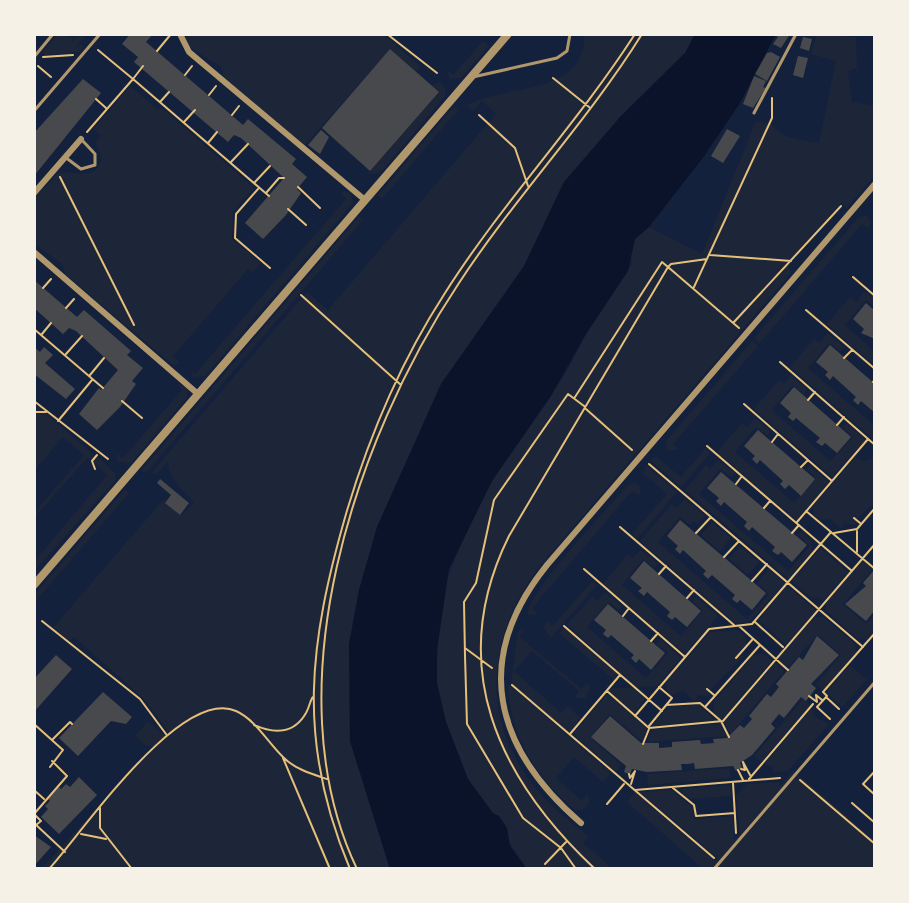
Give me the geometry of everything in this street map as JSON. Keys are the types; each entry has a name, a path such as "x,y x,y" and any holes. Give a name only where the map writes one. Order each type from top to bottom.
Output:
{"street":[{"path":"35,583 508,34"},
{"path":"180,35 189,52 365,200"},
{"path":"34,193 81,139"},
{"path":"581,823 551,796 521,757 507,724 502,676 509,630 532,584 875,184"},
{"path":"34,252 198,394"}],"lane":[{"path":"34,57 53,34"},
{"path":"34,111 100,34"},
{"path":"470,78 557,58 569,47 570,34"},
{"path":"754,113 796,34"},
{"path":"65,157 81,169 95,165 95,154 81,139"},
{"path":"714,869 875,682"}],"path":[{"path":"72,34 77,34"},
{"path":"157,51 171,34"},
{"path":"387,34 437,73"},
{"path":"350,869 321,777 313,697 317,625 327,582 373,436 396,381 444,294 635,34"},
{"path":"357,869 328,779 320,718 321,661 327,613 360,491 401,386 458,283 642,34"},
{"path":"91,44 267,195 279,178 284,178"},
{"path":"34,57 83,54"},
{"path":"34,62 58,83"},
{"path":"81,139 143,66"},
{"path":"553,78 589,107"},
{"path":"693,288 772,118 770,87"},
{"path":"160,102 169,92"},
{"path":"96,99 107,109"},
{"path":"184,123 195,110"},
{"path":"479,115 509,139 528,186"},
{"path":"207,144 217,132"},
{"path":"230,163 248,144"},
{"path":"253,183 270,166"},
{"path":"56,168 145,348"},
{"path":"298,187 320,208"},
{"path":"258,188 236,214 235,238 270,268"},
{"path":"733,322 778,270 793,262 841,206"},
{"path":"288,209 306,225"},
{"path":"574,398 662,262 668,267 708,257 793,262"},
{"path":"43,288 57,272"},
{"path":"853,277 875,296"},
{"path":"66,308 80,292"},
{"path":"301,295 401,386"},
{"path":"806,310 875,369"},
{"path":"42,335 51,323"},
{"path":"34,329 103,388"},
{"path":"66,355 82,336"},
{"path":"45,348 50,342"},
{"path":"844,358 852,349"},
{"path":"89,375 104,358"},
{"path":"780,362 875,445"},
{"path":"58,421 93,379"},
{"path":"808,400 815,392"},
{"path":"576,869 561,848 523,818 467,724 464,602 476,583 494,500 568,394 636,453"},
{"path":"34,401 97,454 108,459"},
{"path":"122,401 142,418"},
{"path":"744,404 832,481"},
{"path":"34,412 47,412"},
{"path":"837,425 844,417"},
{"path":"772,442 778,434"},
{"path":"792,533 806,511 868,439"},
{"path":"707,446 852,571"},
{"path":"95,469 92,461 97,454"},
{"path":"645,460 863,647"},
{"path":"801,467 808,460"},
{"path":"736,484 742,476"},
{"path":"764,508 770,501"},
{"path":"857,554 857,529 875,508"},
{"path":"806,511 875,569"},
{"path":"696,533 711,517"},
{"path":"854,518 861,524"},
{"path":"620,527 788,670"},
{"path":"635,716 709,629 754,621 831,533 857,529"},
{"path":"724,557 739,541"},
{"path":"600,687 648,727 721,721 875,544"},
{"path":"752,581 767,564"},
{"path":"659,574 666,566"},
{"path":"584,569 685,657"},
{"path":"687,598 694,590"},
{"path":"623,616 629,608"},
{"path":"42,621 140,699 167,735"},
{"path":"754,621 785,648"},
{"path":"564,626 662,711"},
{"path":"651,641 658,633"},
{"path":"846,716 823,692 875,633"},
{"path":"736,658 753,639"},
{"path":"705,707 760,645"},
{"path":"465,648 481,659"},
{"path":"744,649 751,655"},
{"path":"569,735 620,675"},
{"path":"502,676 719,862"},
{"path":"643,744 648,727 672,698 659,687"},
{"path":"707,689 715,696"},
{"path":"823,701 816,695 817,702 808,698 838,726"},
{"path":"253,724 270,731 289,729 305,715 313,697"},
{"path":"817,707 826,697"},
{"path":"666,705 700,703 721,721 729,737"},
{"path":"746,781 813,704"},
{"path":"49,869 100,807 167,735 182,722 208,709 232,709 253,724 283,757 330,869"},
{"path":"52,740 70,722 72,724"},
{"path":"34,724 63,750 50,767"},
{"path":"283,757 328,779"},
{"path":"52,761 67,776 34,814 41,821 35,824 65,852"},
{"path":"746,781 739,769 745,770 743,762 751,777"},
{"path":"607,804 627,774 630,778 635,771 630,786"},
{"path":"875,771 863,784 875,795"},
{"path":"634,790 794,776 875,844"},
{"path":"733,782 736,843"},
{"path":"672,787 694,805 696,816 735,813"},
{"path":"34,790 46,802"},
{"path":"852,803 875,823"},
{"path":"100,807 100,828 132,869"},
{"path":"80,834 108,839"},
{"path":"545,864 567,841"}],"shaded area":[{"path":"58,34 74,38 70,45 79,34 87,34 75,48 81,44 84,47 79,52 45,55 42,52"},
{"path":"184,34 383,34 421,67 416,72 390,50 304,146 223,76 221,67 189,47"},
{"path":"584,34 695,34 685,53 621,116 564,182 524,266 441,384 377,527 359,590 349,644 350,741 390,869 41,869 153,746 146,746 135,736 148,721 162,734 167,730 143,698 74,637 70,641 52,629 163,500 181,516 194,502 173,479 168,461 156,475 152,472 307,292 328,310 496,114 482,101 473,111 467,105 559,78 572,68 581,54"},
{"path":"695,34 776,34 740,103 705,155 649,227 635,239 628,271 586,334 551,396 492,481 449,569 437,650 437,683 446,722 468,779 507,828 510,846 527,869 390,869 350,741 349,644 359,590 377,527 441,384 524,266 564,182 621,116 685,53"},
{"path":"817,34 856,37 857,68 848,71 852,102 875,106 875,175 847,208 841,203 790,261 788,267 792,272 543,562 524,589 510,617 501,646 497,676 498,706 505,735 518,764 538,791 588,836 583,843 613,869 527,869 468,779 446,722 437,683 438,629 446,584 470,520 492,481 568,370 586,334 632,264 630,247 635,239 649,227 702,254 756,121 772,124 786,136 819,143 836,61 811,54"},
{"path":"483,41 489,46 461,78 450,79 446,70 453,75"},
{"path":"439,82 445,88 445,96 380,173 367,174 439,92 432,85"},
{"path":"130,86 158,110 162,108 254,188 233,212 232,239 261,263 253,272 248,269 173,356 180,363 174,366 66,275 62,264 34,244 34,198 57,174 90,173 95,170 102,157 95,142 101,136 93,129"},
{"path":"454,106 458,110 382,199 378,195"},
{"path":"341,193 351,194 353,203 205,376 193,377 190,370 195,374 346,199"},
{"path":"866,215 871,223 869,229 862,224 760,343 754,338 858,218"},
{"path":"359,216 363,220 146,473 141,471"},
{"path":"865,291 875,300 875,307 866,300 845,325 875,352 875,366 827,324 850,297 856,302"},
{"path":"828,333 844,347 840,351 829,343 808,368 875,426 875,441 790,367 814,339 819,343"},
{"path":"752,341 758,346 673,444 679,449 668,451 666,441"},
{"path":"791,375 807,389 804,394 793,385 772,410 830,461 853,437 842,427 846,423 865,440 832,477 754,409 779,380 784,384"},
{"path":"177,384 187,387 187,397 131,463 118,462 116,453 123,458 182,390"},
{"path":"34,403 94,455 90,460 87,458 34,518 34,513 84,455 63,437 34,471"},
{"path":"755,418 771,431 767,435 756,427 735,452 794,503 816,478 806,469 809,465 829,482 796,520 717,452 742,423 747,427"},
{"path":"706,448 710,453 681,487 650,460 657,457 681,477"},
{"path":"875,456 875,502 857,519 856,525 844,524 842,529 830,519 820,520 814,515 813,506 854,458 867,461"},
{"path":"98,457 115,473 115,481 34,571 34,562 107,475 93,462"},
{"path":"718,460 735,473 731,477 720,469 699,494 788,571 810,546 798,535 802,531 811,540 812,552 788,579 685,490 706,465 710,469"},
{"path":"646,465 677,492 637,539 632,534 667,494 643,473"},
{"path":"636,482 641,489 639,496 632,491 532,608 538,614 528,615 540,588 554,570 628,485"},
{"path":"125,489 129,493 34,603 34,595"},
{"path":"685,499 705,516 698,525 694,521 690,525 680,517 658,542 747,619 769,594 757,583 768,569 785,583 750,621 735,623 640,541 672,504 677,508"},
{"path":"712,522 731,538 720,551 701,535"},
{"path":"740,546 759,562 748,575 729,559"},
{"path":"821,548 848,572 823,601 816,596 813,599 791,581"},
{"path":"641,550 658,564 654,568 643,559 622,585 681,636 703,611 692,601 696,597 718,616 685,654 603,584 628,554 633,558"},
{"path":"863,561 873,569 843,604 866,624 875,615 875,630 867,639 859,640 826,611 826,603"},
{"path":"592,581 597,585 551,638 544,629 546,621 553,626"},
{"path":"787,586 816,610 786,645 758,620"},
{"path":"605,592 622,606 619,610 608,602 587,627 646,678 668,653 657,644 661,639 681,658 657,686 637,687 567,625 592,596 597,601"},
{"path":"815,617 823,617 855,644 856,652 823,690 816,684 841,655 818,635 788,667 778,659"},
{"path":"564,628 618,674 614,680 559,633"},
{"path":"523,629 520,637 581,689 587,683 590,687 586,698 574,698 579,691 532,651 514,671 561,713 567,706 581,718 569,732 511,683 518,632"},
{"path":"737,630 745,636 746,644 737,655 744,656 708,692 710,697 698,695 695,702 683,691 671,695 666,690 665,683 710,632"},
{"path":"764,654 772,661 721,720 714,713 714,701 754,655"},
{"path":"775,663 784,671 731,734 724,723"},
{"path":"850,665 867,680 842,707 826,692"},
{"path":"508,684 611,773 603,782 574,757 556,778 581,800 588,795 589,803 584,809 575,810 537,770 514,721"},
{"path":"612,688 633,688 645,699 634,713 609,691"},
{"path":"607,694 647,728 642,741 610,714 590,737 621,765 616,772 573,734"},
{"path":"803,699 810,705 761,762 754,756"},
{"path":"699,705 716,721 652,726 668,707"},
{"path":"811,709 815,717 829,724 788,771 773,772 772,766 764,764"},
{"path":"720,724 726,736 647,742 652,729"},
{"path":"730,768 731,778 648,785 647,774"},
{"path":"793,770 875,841 875,869 698,869 700,866 627,802 635,793 715,861 717,858 640,792 672,790 693,808 694,819 733,816 734,840 740,833 736,796 746,784 779,782 780,786"},
{"path":"731,785 731,796 689,799 682,793 682,789"}],"building":[{"path":"130,34 153,34 146,42 243,125 248,119 296,159 292,164 307,177 297,189 301,193 286,215 263,239 245,223 284,178 241,138 234,135 228,142 134,62 138,57 122,44"},
{"path":"773,34 790,34 781,48 773,44 778,37"},
{"path":"803,37 812,39 809,51 800,48"},
{"path":"390,49 439,92 370,171 322,128"},
{"path":"767,53 780,57 767,81 755,74"},
{"path":"798,56 808,58 803,78 793,75"},
{"path":"754,76 766,81 763,87 766,88 753,108 743,104"},
{"path":"83,79 101,93 34,176 34,133"},
{"path":"727,129 740,136 723,163 711,156"},
{"path":"321,130 329,137 320,154 308,145"},
{"path":"34,280 77,317 84,310 131,351 127,355 143,368 132,381 136,384 120,407 97,430 79,414 118,370 76,331 69,328 63,334 34,308"},
{"path":"866,303 875,311 875,339 861,333 864,329 853,319"},
{"path":"830,345 875,384 875,413 861,401 858,405 853,400 856,397 833,376 830,380 825,375 828,372 816,362"},
{"path":"34,347 40,352 44,347 53,355 45,363 75,389 66,399 34,374"},
{"path":"794,387 851,437 837,453 825,443 822,446 816,442 820,438 796,418 793,421 788,417 791,413 780,403"},
{"path":"758,430 815,479 801,496 789,485 785,489 780,484 783,481 760,460 757,464 752,459 755,456 744,446"},
{"path":"721,472 807,545 792,562 781,552 778,555 772,551 775,547 752,527 749,531 744,526 747,522 724,502 721,506 716,501 719,498 707,488"},
{"path":"160,479 189,503 180,515 165,503 171,495 157,483"},
{"path":"680,520 766,593 752,610 740,600 737,603 732,599 735,595 712,575 708,579 703,574 706,571 683,550 680,554 675,549 678,546 667,536"},
{"path":"644,561 701,611 687,627 675,617 672,620 667,616 670,612 647,592 644,596 638,591 642,588 630,578"},
{"path":"875,569 875,610 866,621 845,604 866,586 863,583"},
{"path":"608,604 665,653 651,670 639,659 636,663 631,658 634,655 611,635 608,638 603,634 606,630 594,620"},
{"path":"817,636 839,655 811,684 816,688 806,701 801,697 784,718 779,714 771,724 775,728 752,755 740,763 742,768 736,771 733,766 695,769 694,763 681,764 682,770 647,772 632,769 630,775 624,772 626,766 591,737 610,716 641,743 659,743 659,748 672,747 672,742 700,740 701,744 727,738 740,725 744,728 752,719 749,716 767,694 771,697 779,687 776,684 799,657 803,660"},
{"path":"56,655 72,669 34,712 34,679"},
{"path":"103,692 132,717 126,724 111,721 78,756 59,738"},
{"path":"79,777 97,795 59,834 41,817 48,809 45,806 50,801 48,799 59,787 61,789 66,784 70,787"},
{"path":"34,835 51,847 34,866"}]}
